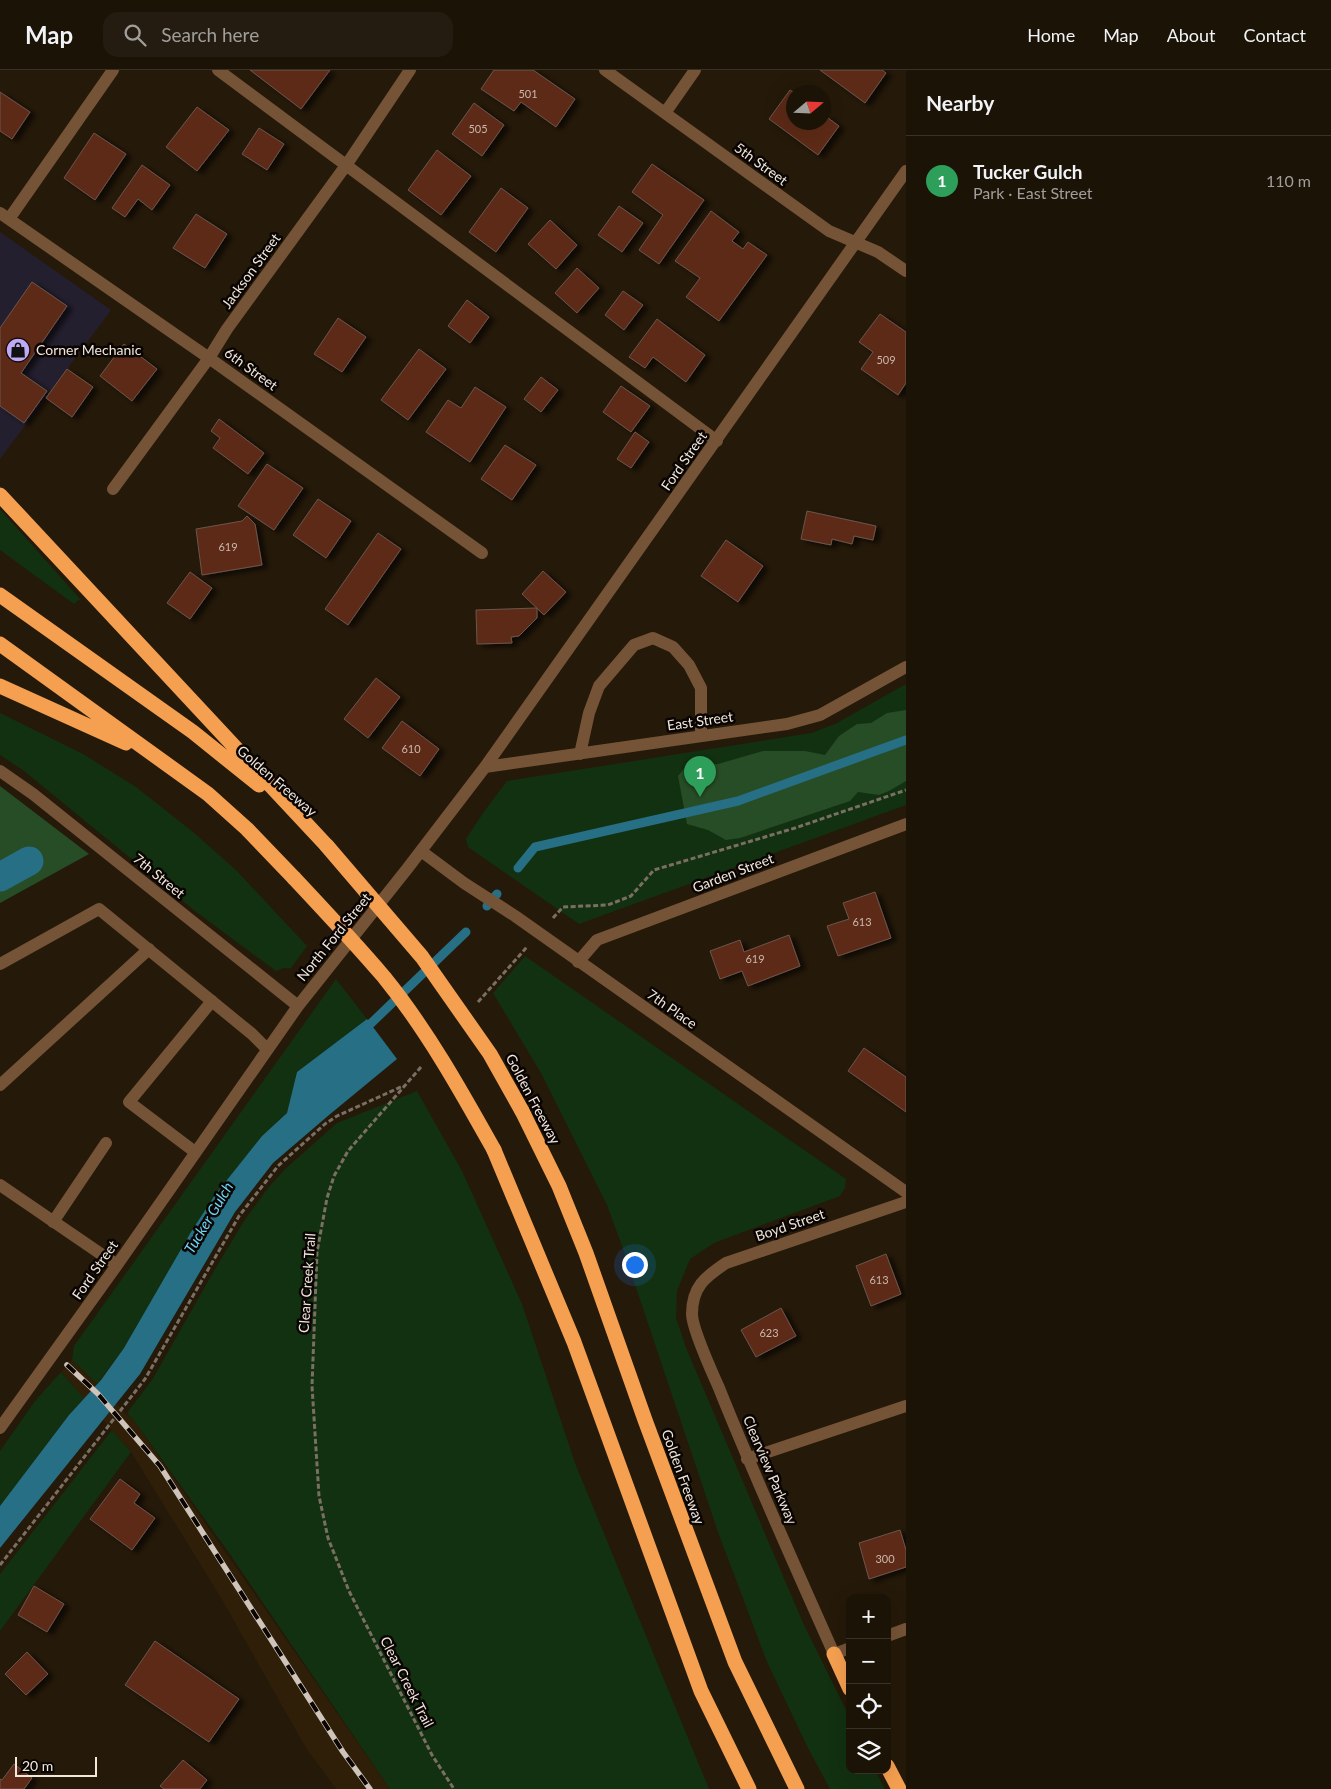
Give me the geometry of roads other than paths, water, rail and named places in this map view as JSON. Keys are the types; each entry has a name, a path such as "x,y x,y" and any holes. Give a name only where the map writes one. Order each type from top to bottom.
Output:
{"highway":[{"path":"0,495 327,846"},
{"name":"Golden Freeway","path":"0,595 193,732 267,791 327,846 422,957 490,1054 522,1110 559,1186 586,1253 645,1420 735,1662 797,1789"},
{"path":"0,644 157,757 221,806 247,829 372,963 406,1007 457,1083 494,1150 574,1342 701,1691 749,1789"},
{"path":"0,686 157,757"},
{"path":"834,1654 848,1684"},
{"path":"891,1774 899,1789"}],"street":[{"path":"5,216 114,70"},
{"path":"218,70 347,164 717,441"},
{"name":"Jackson Street","path":"113,489 347,164 410,70"},
{"name":"5th Street","path":"605,70 829,230 856,244 878,252 906,271"},
{"path":"665,113 695,70"},
{"name":"Ford Street","path":"485,767 856,244 906,170"},
{"name":"6th Street","path":"5,216 209,358 482,553"},
{"path":"580,754 589,713 599,686 634,645 653,638 673,647 689,665 701,688 701,736"},
{"name":"East Street","path":"485,767 787,724 820,715 906,667"},
{"name":"North Ford Street","path":"212,1129 298,1006 485,767"},
{"name":"7th Street","path":"0,771 33,794 298,1006"},
{"name":"Garden Street","path":"578,962 597,940 906,824"},
{"name":"7th Place","path":"421,851 906,1192"},
{"path":"0,964 100,909 268,1049"},
{"path":"0,1085 149,949"},
{"path":"195,1152 129,1102 212,1001"},
{"name":"Ford Street","path":"0,1428 212,1129"},
{"path":"52,1222 106,1143"},
{"path":"0,1185 117,1265"},
{"name":"Boyd Street","path":"694,1294 707,1275 726,1263 906,1202"},
{"name":"Clearview Parkway","path":"694,1294 692,1316 697,1332 748,1459 834,1654"},
{"path":"748,1459 906,1406"},
{"path":"891,1635 906,1629"},
{"path":"834,1654 846,1650"}],"water":[{"name":"Tucker Gulch","path":"367,1019 397,1059 273,1163 235,1212 140,1374 0,1548 0,1506 69,1415 101,1380 124,1348 191,1232 215,1195 262,1136 287,1113 297,1072"}],"waterway":[{"name":"Tucker Gulch","path":"518,868 535,847 738,801 906,740"},
{"path":"0,877 29,861"},
{"name":"Tucker Gulch","path":"487,906 497,894"},
{"name":"Tucker Gulch","path":"362,1032 466,932"}],"railway":[{"path":"67,1365 98,1394 160,1466 343,1752 370,1789"}],"place":[{"name":"Corner Mechanic","path":"18,350"},
{"name":"Tucker Gulch","path":"700,797"}]}
